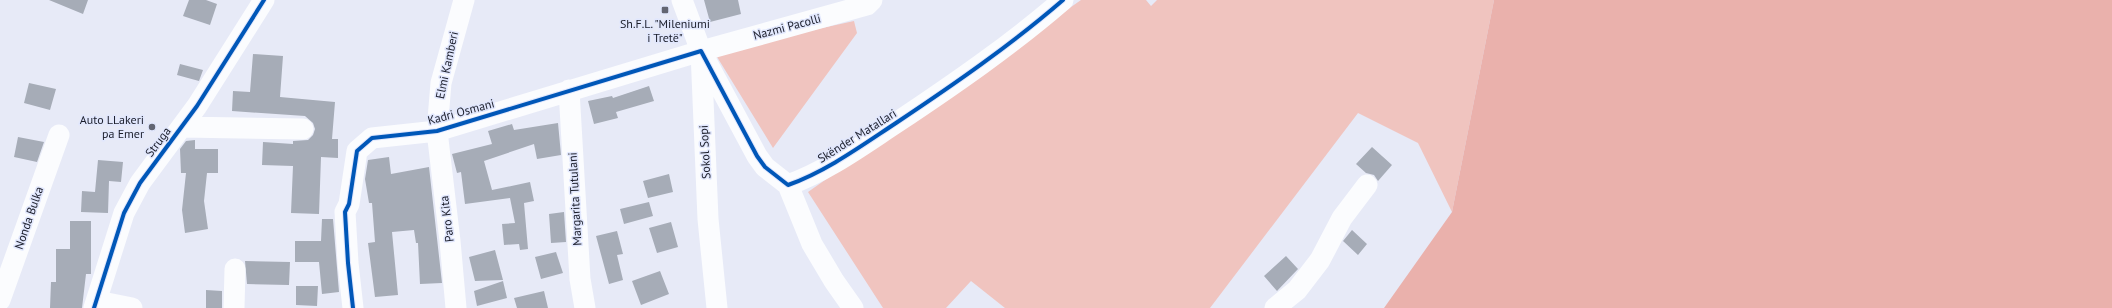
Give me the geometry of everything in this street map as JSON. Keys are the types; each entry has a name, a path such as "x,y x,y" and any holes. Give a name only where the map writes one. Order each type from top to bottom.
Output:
{"street":[{"name":"Struga","path":"96,305 124,213 140,183 182,127 264,0"},
{"name":"Elmi Kamberi","path":"437,131 441,83 464,0"},
{"name":"Sokol Sopi","path":"682,0 701,51 708,219 717,308"},
{"name":"Nazmi Pacolli","path":"701,51 867,5 872,0"},
{"name":"Skënder Matallari","path":"788,185 805,179 860,149 964,76 1063,0"},
{"name":"Kadri Osmani","path":"353,308 345,212 349,204 357,151 372,138 437,131 701,51"},
{"path":"701,51 757,156 765,167 788,185 812,244 834,281 853,308"},
{"name":"Margarita Tutulani","path":"569,90 580,279 585,308"},
{"name":"Struga","path":"182,127 303,129"},
{"name":"Paro Kita","path":"437,131 456,308"},
{"name":"Nonda Bulka","path":"0,300 59,135"},
{"path":"1275,308 1297,290 1320,260 1342,218 1367,185"},
{"path":"234,308 235,269"},
{"path":"96,305 132,308"}],"shaded area":[{"path":"1081,0 1146,0 1151,6 1157,0 1494,0 1452,212 1418,143 1358,113 1210,308 1005,308 971,281 946,308 883,308 808,192"},
{"path":"1494,0 2112,0 2112,308 1384,308 1452,212"},
{"path":"854,21 857,33 773,148 714,52"}],"building":[{"path":"49,0 88,0 83,14"},
{"path":"189,0 206,0 217,4 210,25 183,16"},
{"path":"704,0 738,0 741,14 710,22"},
{"path":"253,54 283,56 280,97 335,102 332,139 338,139 338,158 321,157 319,214 291,213 293,166 262,165 263,142 293,144 293,141 308,140 313,135 315,129 313,123 305,116 232,111 233,91 250,92"},
{"path":"180,64 203,70 199,81 177,75"},
{"path":"29,83 56,89 50,110 24,103"},
{"path":"649,86 654,101 616,112 618,118 594,124 588,101 612,96 613,98"},
{"path":"558,123 561,155 537,159 534,144 484,161 492,190 530,182 534,201 524,203 528,249 520,250 519,244 504,245 502,224 515,223 510,198 465,204 461,172 457,173 452,154 492,144 488,131 512,124 514,130"},
{"path":"18,137 44,142 37,162 14,157"},
{"path":"195,140 195,149 218,149 218,173 207,173 204,201 208,229 185,233 182,210 186,173 181,173 180,149 186,141"},
{"path":"1372,147 1392,165 1378,181 1374,175 1366,173 1356,164"},
{"path":"389,157 391,174 429,167 442,283 420,284 418,243 416,243 414,230 392,232 398,295 375,297 368,243 375,242 372,203 369,203 365,179 368,160"},
{"path":"98,160 123,162 121,182 109,181 108,213 81,212 82,191 95,192"},
{"path":"669,174 673,192 648,198 643,181"},
{"path":"649,202 653,216 624,224 620,209"},
{"path":"564,212 566,242 551,243 549,214"},
{"path":"322,219 333,219 339,292 322,294 319,262 295,262 295,241 321,241"},
{"path":"70,221 91,221 91,274 86,274 82,308 50,308 51,282 56,282 56,249 70,249"},
{"path":"671,222 678,247 657,253 649,228"},
{"path":"1352,230 1367,244 1358,255 1343,241"},
{"path":"617,231 623,254 617,255 623,280 609,284 596,236"},
{"path":"495,250 503,280 475,281 469,257"},
{"path":"556,252 563,273 541,279 535,257"},
{"path":"1286,256 1298,269 1277,291 1264,276"},
{"path":"245,261 290,262 289,285 247,284"},
{"path":"660,271 669,294 641,305 632,281"},
{"path":"503,281 507,298 477,306 474,291"},
{"path":"296,286 318,286 317,306 296,305"},
{"path":"206,290 222,291 222,308 206,308"},
{"path":"544,291 548,308 517,308 514,298"}],"cycle path":[{"path":"94,308 124,213 140,183 197,106 264,0"},
{"path":"353,308 348,263 345,212 349,204 357,151 372,138 437,131 701,51 757,156 765,167 788,185 816,173 830,165 917,109 1002,49 1063,0"}],"place":[{"name":"Sh.F.L. \"Mileniumi i Tretë\"","path":"665,10"},
{"name":"Auto LLakeri pa Emer","path":"152,127"}]}
